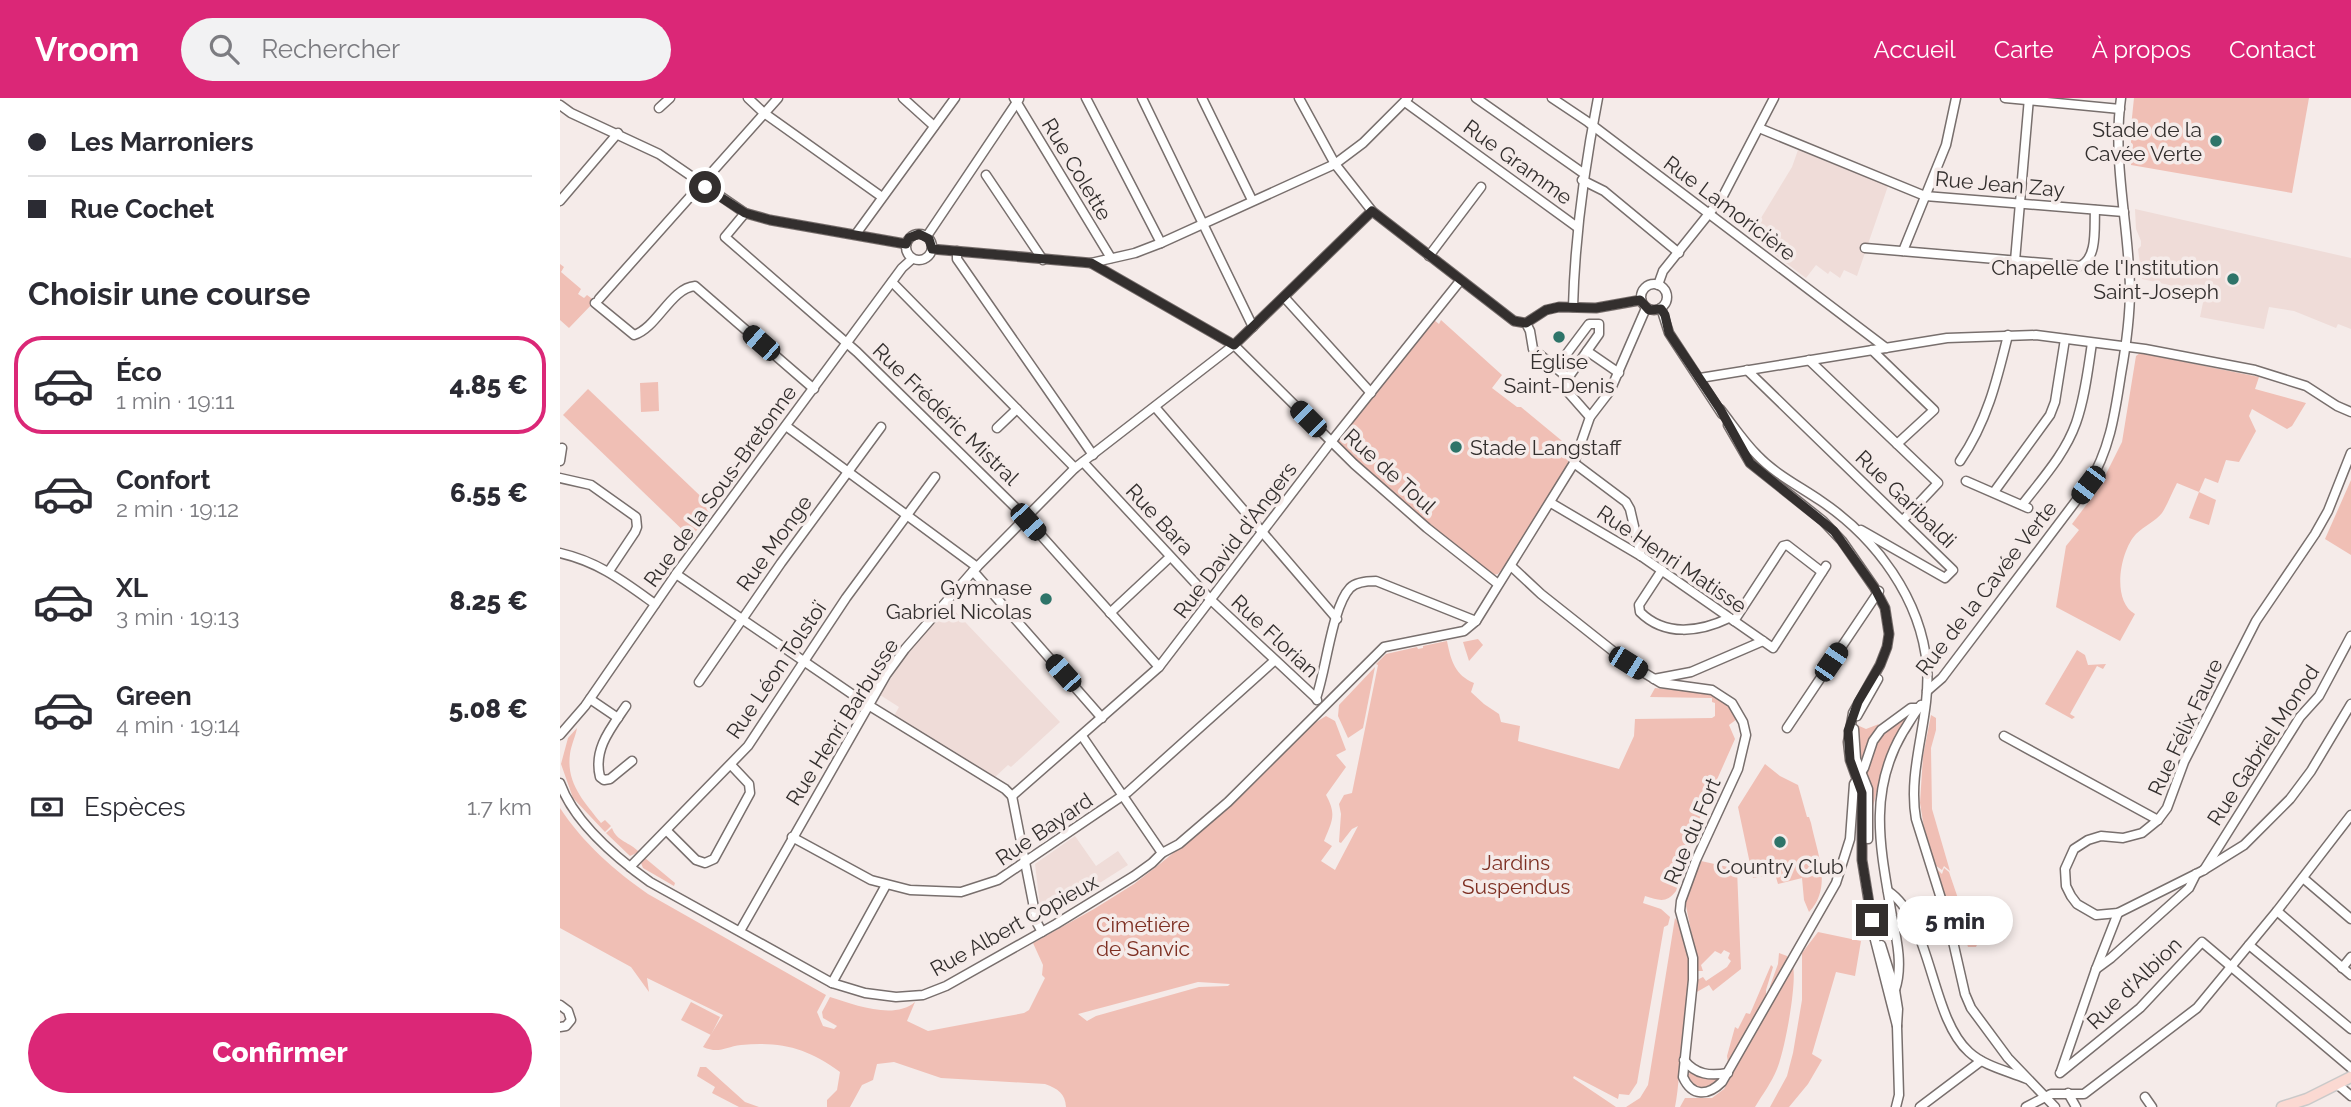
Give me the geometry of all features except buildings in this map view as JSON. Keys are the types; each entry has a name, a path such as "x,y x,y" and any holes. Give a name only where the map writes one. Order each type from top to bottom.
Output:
{"main road":[{"path":"2282,1107 2307,1099 2351,1077"}],"street":[{"path":"659,108 670,98"},
{"path":"748,98 764,113 882,197"},
{"path":"778,98 597,301 634,335 645,330 683,290 695,286 814,389"},
{"path":"903,98 934,126"},
{"path":"856,234 956,98"},
{"path":"1086,98 1161,243"},
{"path":"1142,98 1253,327"},
{"path":"1202,98 1252,200"},
{"path":"1299,98 1335,164 1372,211 1514,321 1526,323 1546,310 1573,307 1643,304 1653,311 1661,309 1667,296 1664,289 1658,285 1644,288 1643,304 1619,373 1610,391 1590,417 1574,463 1476,621 1376,581 1365,581 1352,586 1343,598 1315,698 1323,708"},
{"path":"1476,98 1604,191 1679,253"},
{"name":"Rue Lamoricière","path":"1552,98 1886,348"},
{"path":"1573,307 1577,227 1583,176 1598,98"},
{"path":"1658,285 1663,271 1724,196 1772,101 1761,98"},
{"path":"1903,251 1946,145 1956,98"},
{"path":"2005,98 2120,109"},
{"name":"Rue de la Cavée Verte","path":"1927,691 1942,678 2099,467 2113,422 2125,346 2130,290 2119,171 2121,98"},
{"path":"2015,261 2029,99"},
{"path":"926,236 1017,100"},
{"name":"Rue Colette","path":"1017,100 1111,258"},
{"path":"932,249 1091,263 1135,253 1335,164 1363,143 1407,100"},
{"name":"Rue Gramme","path":"1407,100 1577,227"},
{"path":"560,105 571,113 659,154 745,213 770,220 906,244"},
{"name":"Rue Jean Zay","path":"1759,128 1925,196 2124,212"},
{"path":"560,201 618,133"},
{"path":"986,175 1043,260"},
{"path":"1429,256 1481,187"},
{"path":"1865,248 2080,267 2091,254 2095,210"},
{"name":"Rue Henri Barbusse","path":"740,931 869,705 905,649 975,569 1079,465 1234,345 1372,211"},
{"name":"Rue Frédéric Mistral","path":"745,213 725,237 866,361 1025,518 1159,667"},
{"path":"912,235 926,236 932,249 924,259 912,258 906,251 906,244 912,235"},
{"path":"957,251 957,259 1093,455"},
{"name":"Rue de la Sous-Bretonne","path":"560,735 590,699 676,574 912,258"},
{"name":"Rue de Toul","path":"1091,263 1234,345 1331,442 1427,528 1498,584"},
{"name":"Rue David d'Angers","path":"1012,796 1159,667 1331,442 1460,281"},
{"name":"Rue Bara","path":"892,282 1017,409 1079,465 1211,600"},
{"path":"1284,297 1371,393"},
{"path":"1661,309 1669,333 1720,409 1750,463 1834,531 1887,602 1893,622 1891,649 1886,663 1852,722 1859,776 1868,789 1867,861 1875,917 1898,1009 1899,1095 1896,1107"},
{"path":"1526,323 1533,349 1568,378"},
{"path":"1556,368 1589,324 1599,324 1599,334 1568,378 1568,391 1590,417"},
{"path":"1959,461 1986,416 2008,335"},
{"path":"1700,378 1947,338 2036,335 2125,346 2255,370 2306,386 2336,406 2351,412"},
{"path":"1994,492 2050,415 2055,402 2065,339"},
{"path":"1966,481 2025,506 2052,467 2075,426 2082,404 2092,343"},
{"path":"1872,350 1934,410 1897,444"},
{"path":"1587,351 1619,373"},
{"path":"1809,360 1938,483 1903,520"},
{"name":"Rue Garibaldi","path":"1747,370 1953,570 1945,578 1850,524"},
{"path":"1154,407 1337,618"},
{"path":"997,428 1017,409"},
{"path":"1720,409 1757,455 1785,479 1822,502 1872,545 1901,585 1917,620 1927,667 1926,701 1913,803 1949,924 1965,994 1991,1037 2055,1107"},
{"path":"786,426 975,569 1102,718"},
{"name":"Rue Monge","path":"699,682 881,427"},
{"path":"560,461 562,448"},
{"name":"Rue Félix Faure","path":"2118,913 2096,915 2077,904 2064,877 2068,859 2074,849 2088,840 2101,836 2132,836 2158,820 2172,796 2184,762 2259,615 2315,534 2328,510 2351,453"},
{"path":"1574,463 1626,502 1641,556"},
{"name":"Rue Léon Tolstoï","path":"630,867 732,766 748,746 846,598 934,477"},
{"path":"560,478 591,485 636,517 635,532 609,571"},
{"name":"Rue Henri Matisse","path":"1551,503 1641,556 1662,570 1732,620 1773,648 1824,569 1787,545 1783,546 1732,620"},
{"path":"560,553 581,558 609,571 655,604"},
{"path":"1110,613 1170,557"},
{"path":"1511,566 1541,594 1628,663 1654,679 1691,672 1763,641"},
{"path":"1662,570 1639,605 1640,612 1650,621 1672,630 1684,630 1732,620"},
{"path":"676,574 803,662 1005,789 1012,796 1037,923 1042,932"},
{"path":"1787,728 1877,590"},
{"name":"Rue Florian","path":"1211,600 1315,698"},
{"name":"Rue Albert Copieux","path":"560,783 569,802 616,856 650,883 832,983 865,993 897,997 922,995 946,986 1042,932 1134,876 1162,853 1179,844 1228,802 1384,647 1464,631 1476,621"},
{"name":"Rue Gabriel Monod","path":"2096,969 2189,888 2300,717 2319,696 2351,636"},
{"name":"Rue Bayard","path":"792,837 871,880 915,891 961,891 999,880 1123,796 1274,661"},
{"name":"Rue du Fort","path":"1654,679 1661,683 1712,690 1724,696 1738,712 1746,735 1738,769 1696,860 1681,901 1693,958 1684,1077 1687,1086 1694,1092 1705,1093 1714,1089 1728,1073 1836,883 1850,839 1854,784 1873,741 1881,730 1911,708 1918,708"},
{"path":"590,699 618,718"},
{"path":"1892,991 1899,977 1897,943 1880,846 1878,813 1882,787 1899,740 1918,708 1926,701"},
{"path":"2096,969 2118,913 2199,873 2244,845 2290,799 2311,771 2351,705"},
{"path":"626,706 598,753 600,777 604,780 610,779 632,761"},
{"path":"1083,736 1162,853"},
{"path":"2004,736 2158,820"},
{"path":"667,831 696,860 705,863 714,859 750,793 749,784 732,766"},
{"path":"2026,1107 2051,1094 2084,1094 2197,1008 2351,815"},
{"path":"2303,878 2351,919"},
{"path":"832,983 887,885"},
{"path":"1888,891 1896,897 1912,922 1952,1031 1968,1051 1982,1061 2029,1080"},
{"path":"2277,911 2351,975"},
{"name":"Rue d'Albion","path":"2096,969 2060,1073 2140,1008 2202,942 2231,967"},
{"path":"2249,945 2351,1030"},
{"path":"2342,968 2351,957"},
{"path":"2231,967 2351,1068"},
{"path":"560,1005 568,1011 571,1020 566,1026 560,1027"},
{"path":"1684,1060 1697,1072 1728,1073"},
{"path":"1920,1107 1982,1061"},
{"path":"2337,1084 2351,1096"},
{"path":"2068,1093 2076,1107"},
{"path":"2145,1097 2152,1107"}],"shaded area":[{"path":"1798,150 1888,186 1857,276 1844,270 1840,278 1830,271 1828,274 1816,265 1806,278 1750,236 1792,167"},
{"path":"2135,209 2351,258 2351,329 2338,324 2336,328 2294,311 2269,307 2264,329 2200,317 2205,293 2142,279 2138,249 2141,241 2136,229"},
{"path":"948,604 1060,722 1011,767 1008,765 994,778 894,716 899,707 880,695 903,660"},
{"path":"1075,836 1096,866 1118,851 1128,865 1046,917 1041,914 1035,864"}],"green space":[{"name":"Stade de la Cavée Verte","path":"2134,98 2309,98 2292,193 2131,165"},
{"path":"560,264 564,267 561,272 581,289 578,294 584,298 587,295 595,301 569,328 560,320"},
{"name":"Stade Langstaff","path":"1434,320 1439,324 1441,320 1502,375 1492,388 1517,407 1521,407 1573,450 1540,515 1498,574 1493,575 1413,512 1339,443 1339,439"},
{"path":"2140,353 2259,377 2255,389 2306,403 2292,426 2287,429 2252,409 2249,416 2256,431 2239,462 2226,460 2218,483 2205,478 2199,492 2177,483 2162,513 2136,534 2126,552 2120,575 2123,598 2127,608 2135,614 2120,641 2056,607 2066,546 2079,530 2072,524 2099,488 2122,442 2136,356"},
{"path":"658,382 659,411 641,412 640,383"},
{"path":"588,389 713,508 691,538 563,415"},
{"path":"2351,480 2351,555 2325,539"},
{"path":"2199,492 2216,500 2209,525 2189,518"},
{"path":"1478,639 1483,645 1469,661 1463,642"},
{"path":"1447,641 1455,666 1462,676 1474,683 1471,692 1499,714 1501,722 1520,726 1518,741 1619,769 1634,736 1635,719 1715,716 1715,703 1712,698 1650,697 1655,688 1711,693 1727,705 1737,719 1729,725 1735,739 1699,820 1676,891 1665,899 1645,896 1643,903 1661,909 1670,917 1668,925 1664,927 1637,1083 1629,1095 1619,1094 1618,1099 1574,1076 1573,1078 1616,1107 1066,1107 1060,1092 1045,1084 941,1078 894,1062 877,1064 873,1080 862,1085 850,1107 827,1107 827,1100 837,1090 840,1072 817,1057 781,1045 741,1045 718,1050 703,1047 723,1015 647,978 649,992 631,967 560,928 560,808 578,833 600,855 648,894 826,995 817,1012 823,1026 834,1029 837,1026 823,1018 822,1012 830,997 862,1007 885,1010 896,1010 915,1002 907,1021 928,1031 1024,1013 1029,1010 1045,978 1042,975 1043,965 1033,943 1134,884 1229,807 1313,724 1326,716 1335,721 1346,750 1336,755 1346,767 1326,795 1332,818 1324,841 1332,846 1321,861 1335,870 1358,826 1339,842 1339,804 1344,795 1352,793 1378,665 1376,664 1386,654","holes":["1198,982 1230,984 1199,987 1096,1016 1087,1021 1078,1014"]},
{"path":"2077,650 2085,655 2088,665 2106,664 2103,669 2097,666 2070,714 2075,717 2072,719 2045,704"},
{"path":"1375,667 1363,728 1348,738 1338,716 1339,705"},
{"path":"1931,715 1936,718 1931,748 1932,809 1950,871 1944,866 1942,870 1935,865 1920,803 1923,756"},
{"path":"1904,717 1907,719 1885,761 1872,810 1867,776 1870,757 1883,735"},
{"path":"1879,724 1863,760 1857,725 1866,729"},
{"path":"577,728 570,754 571,774 588,807 601,823 605,820 611,826 605,832 573,798 561,764 568,738"},
{"name":"Country Club","path":"1765,764 1798,785 1811,823 1822,881 1816,902 1809,912 1804,900 1802,878 1778,884 1775,874 1753,878 1738,807"},
{"path":"612,828 617,836 639,852 630,856 606,833"},
{"path":"645,858 675,883 674,886 643,868 641,863"},
{"path":"1701,861 1737,869 1741,969 1713,991 1709,985 1695,993 1697,980 1703,977 1706,981 1727,967 1731,961 1728,958 1730,953 1724,950 1721,954 1715,951 1701,965 1703,971 1695,971 1697,961 1685,901"},
{"path":"1936,868 1942,874 1944,868 1949,872 1964,916 1967,916 1970,933 1980,938 1976,947 1968,947 1957,912 1950,911"},
{"path":"1675,918 1687,945 1689,980 1675,1107 1626,1107 1640,1098 1648,1085"},
{"path":"1818,932 1861,941 1855,976 1836,972 1812,1054 1822,1060 1808,1084 1789,1107 1770,1107 1787,1076 1793,1053 1802,1000 1802,953"},
{"path":"1779,953 1788,959 1771,990 1770,986"},
{"path":"1771,965 1773,967 1766,998 1728,1063 1727,1056 1735,1027 1738,1029 1746,1013 1750,1014"},
{"path":"1793,966 1792,1001 1780,1060 1755,1107 1680,1107 1685,1098 1712,1098 1724,1089"},
{"path":"691,1002 720,1017 711,1035 681,1020"},
{"path":"700,1067 706,1067 745,1102 759,1107 739,1107 712,1093 715,1087 697,1076"},
{"path":"1691,1072 1704,1078 1719,1077 1711,1088 1698,1090 1687,1079"}],"place":[{"name":"Stade de la Cavée Verte","path":"2216,141"},
{"name":"Chapelle de l'Institution Saint-Joseph","path":"2233,279"},
{"name":"Église Saint-Denis","path":"1559,337"},
{"name":"Stade Langstaff","path":"1456,447"},
{"name":"Gymnase Gabriel Nicolas","path":"1046,599"},
{"name":"Country Club","path":"1780,842"}],"route":[{"path":"705,187 745,213 770,220 906,244 912,235 923,234 929,239 932,249 1091,263 1234,345 1372,211 1456,278 1519,323 1526,323 1546,310 1559,307 1596,308 1640,300 1649,310 1661,309 1669,333 1720,409 1750,463 1834,531 1874,587 1885,608 1889,634 1885,655 1858,702 1848,731 1850,760 1862,793 1862,860 1872,920"}],"park label":[{"name":"Jardins Suspendus","path":"1516,874"},
{"name":"Cimetière de Sanvic","path":"1143,936"}]}
